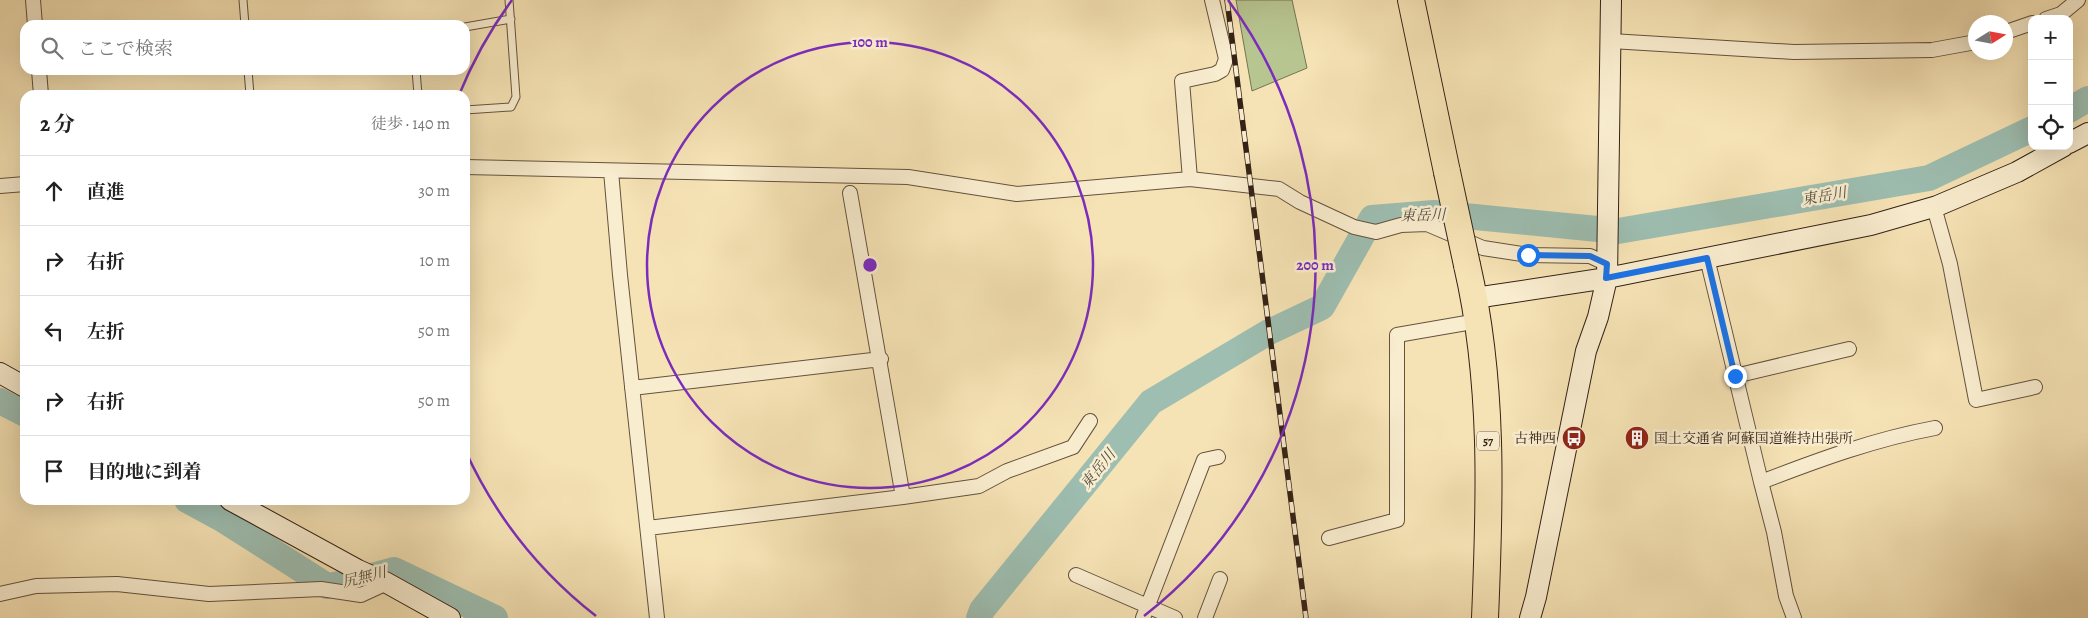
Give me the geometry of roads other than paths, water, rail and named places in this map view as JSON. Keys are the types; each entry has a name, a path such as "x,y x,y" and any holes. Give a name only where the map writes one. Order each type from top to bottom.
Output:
{"highway":[{"name":"57","path":"1411,0 1476,310 1488,411 1490,507 1484,618"}],"street":[{"path":"33,0 35,20"},
{"path":"1190,179 1182,81 1215,74 1222,70 1226,59 1212,0"},
{"path":"1530,618 1536,598 1586,351 1598,317 1607,265 1611,0"},
{"path":"2058,15 2078,0"},
{"path":"2013,30 2028,24"},
{"path":"1610,41 1794,52 1932,50 1968,43"},
{"path":"38,75 40,90"},
{"path":"2073,141 2088,133"},
{"path":"1329,538 1397,520 1397,336 1607,265 1707,258 1871,225 1934,207 2017,172 2057,150"},
{"path":"470,167 908,177 1017,194 1190,179 1279,189 1300,202 1354,227 1376,232 1401,224 1427,224 1483,248 1528,255 1590,256 1607,265"},
{"path":"611,171 612,197 657,618"},
{"path":"0,186 20,184"},
{"path":"850,193 881,359 903,497"},
{"path":"1934,207 1950,264 1976,400 2036,388"},
{"path":"1707,258 1760,482 1774,532 1786,596 1794,618"},
{"path":"1735,376 1849,349"},
{"path":"632,388 881,359"},
{"path":"0,374 20,384"},
{"path":"648,528 979,486 1007,471 1073,447 1090,421"},
{"path":"1760,482 1828,457 1889,438 1935,428"},
{"path":"1145,612 1204,460 1218,457"},
{"path":"239,505 450,618"},
{"path":"1076,575 1145,612 1175,618"},
{"path":"1205,618 1220,578"},
{"path":"0,594 36,586 117,584 209,594 321,590 361,595 383,582"}],"lane":[{"path":"243,0 245,20"},
{"path":"470,110 511,107 516,97 510,0"},
{"path":"470,26 511,19"},
{"path":"248,75 250,90"},
{"path":"416,75 418,90"}],"waterway":[{"name":"東岳川","path":"2073,108 2088,99"},
{"name":"東岳川","path":"979,618 982,610 1151,402 1269,332 1322,307 1372,218 1434,213 1618,231 1929,178 2028,131"},
{"name":"尻無川","path":"0,401 20,411"},
{"name":"尻無川","path":"196,505 222,519 327,586 394,570 495,618"}],"railway":[{"path":"1227,0 1306,618"}],"place":[{"name":"古神西","path":"1574,438"},
{"name":"国土交通省 阿蘇国道維持出張所","path":"1637,438"}]}
